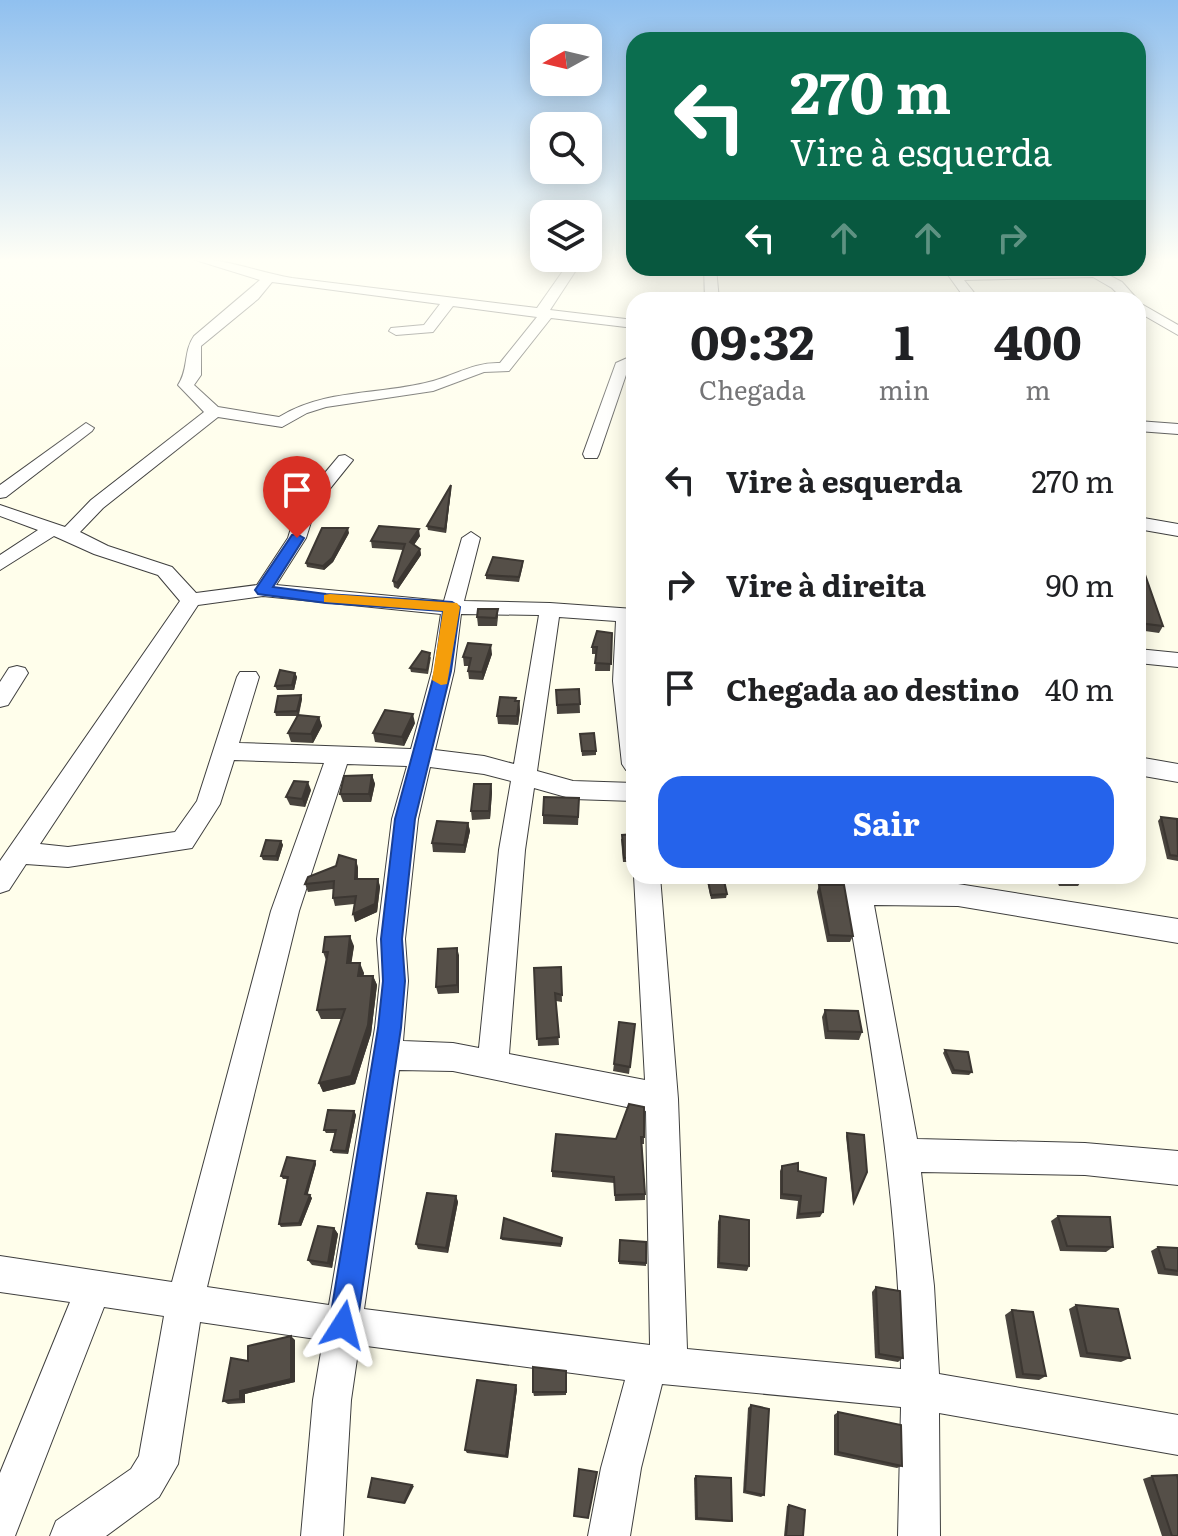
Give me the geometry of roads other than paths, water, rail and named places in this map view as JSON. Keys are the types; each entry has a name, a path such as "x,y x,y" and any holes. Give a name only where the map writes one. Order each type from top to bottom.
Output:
{"street":[{"path":"213,330 194,346 195,369 186,385 201,403 214,412 232,412 282,422 301,410 324,403 433,386 482,367 504,368 532,330"},
{"path":"396,331 417,330"},
{"path":"591,454 623,363 626,362"},
{"path":"0,564 80,519 214,412"},
{"path":"1146,427 1178,429"},
{"path":"0,493 86,428"},
{"path":"263,590 297,538 304,524 307,505 345,460"},
{"path":"0,510 101,550 165,571 191,600"},
{"path":"1146,524 1178,530"},
{"path":"322,1536 332,1400 386,1055 394,981 391,939 408,804 443,671 452,607 471,538"},
{"path":"0,882 191,600 263,590 326,599 626,615"},
{"path":"493,1064 522,775 550,609"},
{"path":"1146,657 1178,660"},
{"path":"0,699 17,673"},
{"path":"19,853 68,857 183,841 208,804 248,677"},
{"path":"227,751 420,758 484,765 573,790 626,792"},
{"path":"71,1536 145,1483 158,1464 185,1301 285,911 338,756"},
{"path":"1146,767 1178,773"},
{"path":"609,1536 621,1468 658,1365 662,1099 648,884"},
{"path":"919,1536 920,1390 916,1285 898,1110 857,885 958,895 1178,931"},
{"path":"386,1055 453,1057 662,1099"},
{"path":"903,1155 1085,1159 1178,1168"},
{"path":"0,1274 343,1325 658,1365 920,1390 1178,1435"},
{"path":"0,1523 94,1288"}]}
